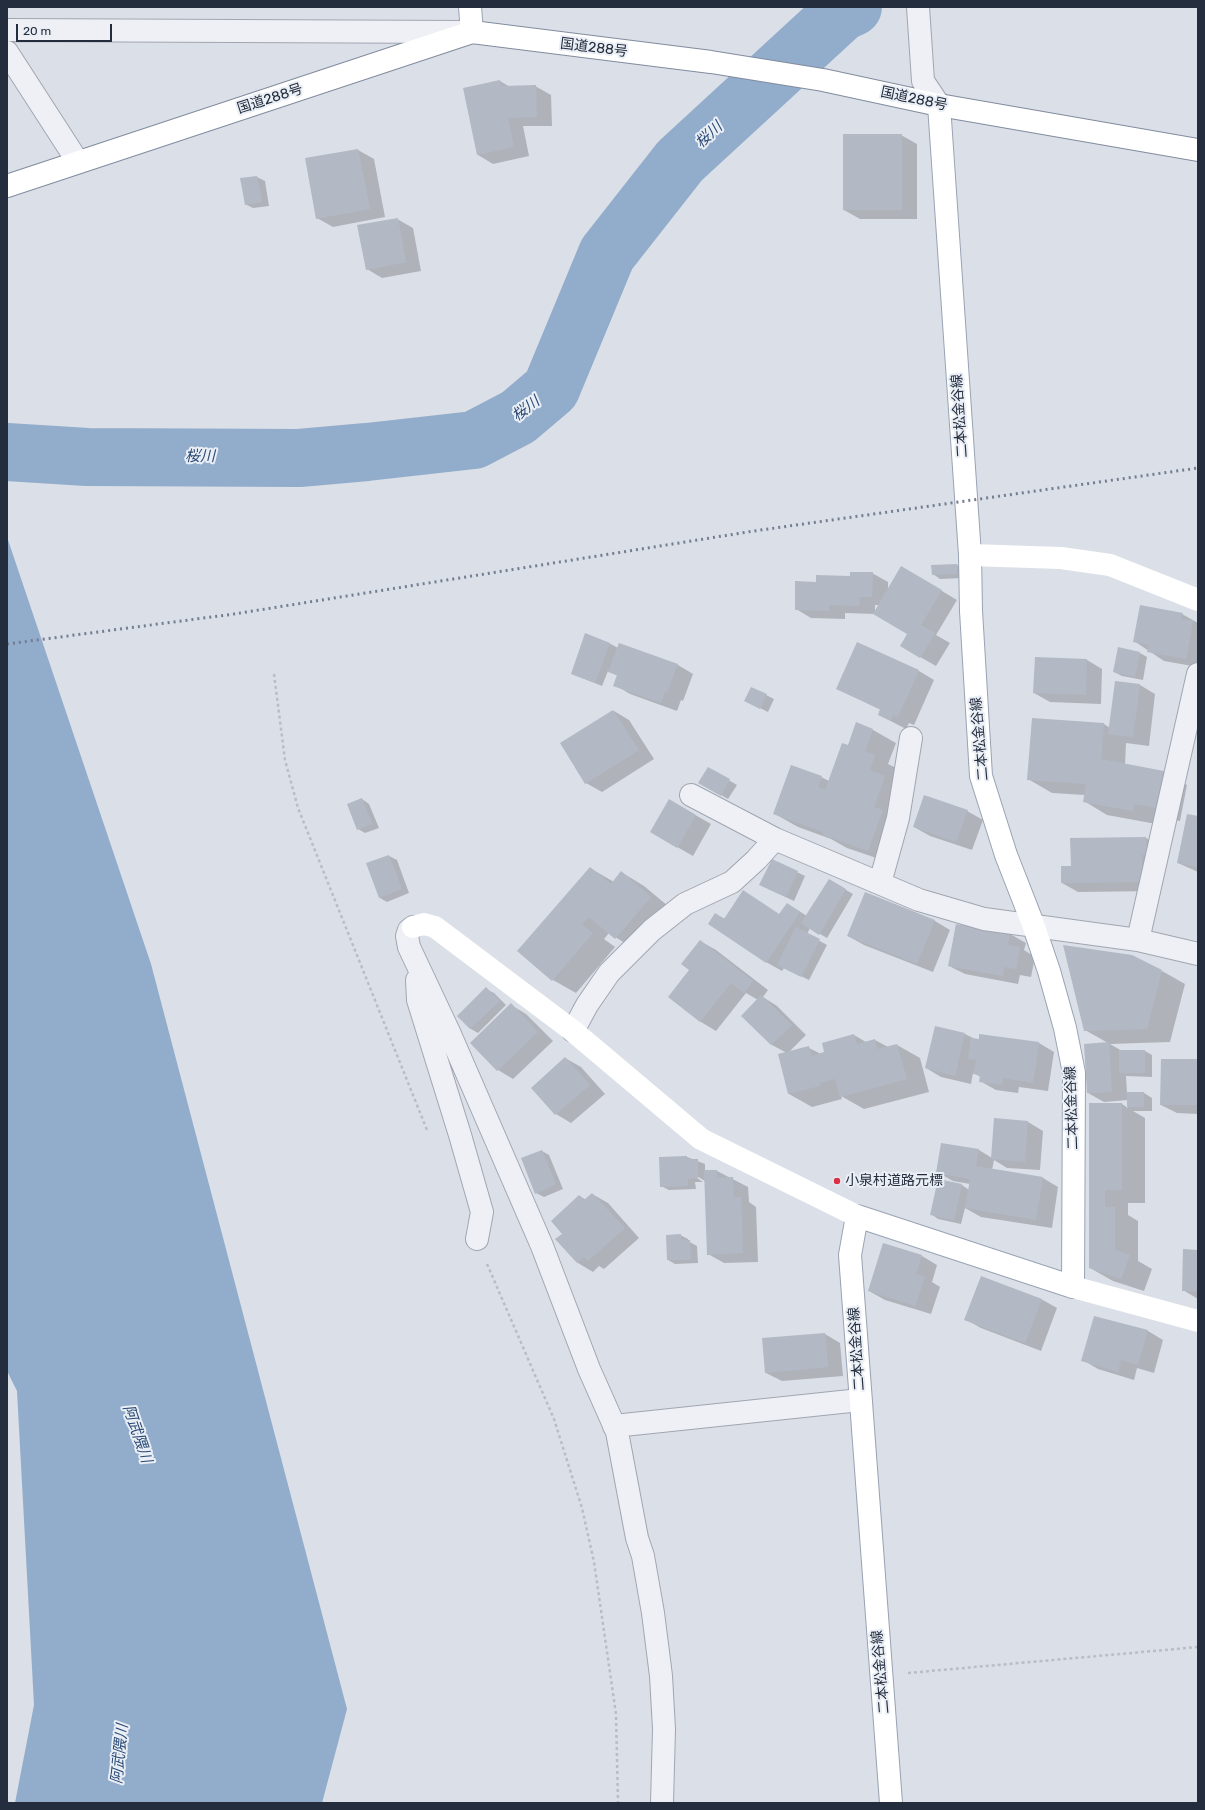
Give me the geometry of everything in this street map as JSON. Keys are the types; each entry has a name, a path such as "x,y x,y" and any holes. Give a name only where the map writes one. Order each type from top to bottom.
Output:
{"main road":[{"path":"470,7 472,32"},
{"name":"国道288号","path":"15,183 472,32 711,62 824,80 939,105 1198,150"},
{"name":"二本松金谷線","path":"939,105 970,555 971,611 981,776 1006,855 1033,924 1065,1028 1074,1073 1072,1287"},
{"path":"970,555 1061,558 1110,565 1198,600"},
{"path":"413,927 424,924 435,927 573,1031 702,1139 857,1216 1072,1287 1198,1321"},
{"name":"二本松金谷線","path":"857,1216 850,1255 891,1803"}],"street":[{"path":"918,7 923,81 939,105"},
{"path":"7,30 472,32"},
{"path":"7,52 78,162"},
{"path":"1138,940 1198,674"},
{"path":"880,883 898,818 911,738"},
{"path":"691,795 775,839 919,900 984,919 1033,924 1138,940 1198,954"},
{"path":"573,1031 587,1005 609,973 652,930 685,904 732,882 756,860 775,839"},
{"path":"413,927 409,930 407,936 409,947 416,965 449,1032 542,1246 589,1369 617,1432 637,1538 643,1556 653,1614 661,1676 664,1729 662,1803"},
{"path":"416,965 418,1000 482,1212 477,1239"},
{"path":"614,1426 860,1400"}],"path":[{"path":"882,1675 1198,1647"}],"water":[{"name":"阿武隈川","path":"7,537 151,964 347,1709 322,1803 15,1803 34,1705 17,1391 7,1371"}],"building":[{"path":"500,80 501,86 536,85 537,117 508,118 514,147 477,155 463,88"},
{"path":"843,134 902,134 902,210 843,210"},
{"path":"358,149 370,209 316,219 305,158"},
{"path":"257,176 262,202 245,205 240,178"},
{"path":"398,218 406,262 366,270 357,225"},
{"path":"957,564 957,574 932,575 931,565"},
{"path":"901,566 942,590 921,625 935,633 920,658 900,646 907,634 873,614"},
{"path":"850,572 873,572 872,597 860,597 859,606 829,605 829,611 795,610 795,581 816,582 816,575 850,576"},
{"path":"1140,605 1183,613 1181,619 1193,621 1186,659 1147,652 1149,645 1133,642"},
{"path":"585,633 610,643 595,683 571,674"},
{"path":"857,642 919,670 898,717 893,715 891,721 878,715 880,709 836,689"},
{"path":"619,643 678,664 667,693 665,692 661,703 613,686 617,675 608,672"},
{"path":"1118,647 1140,652 1135,677 1113,672"},
{"path":"1035,657 1087,659 1086,695 1033,693"},
{"path":"1115,681 1140,684 1133,737 1108,734"},
{"path":"751,687 767,694 760,709 744,701"},
{"path":"613,710 639,750 585,784 560,743"},
{"path":"1032,718 1104,723 1101,759 1164,771 1157,808 1135,804 1133,811 1083,802 1086,784 1027,780"},
{"path":"856,722 873,729 865,751 875,755 870,770 885,776 874,807 883,810 868,851 823,835 823,832 773,814 791,765 822,776 818,787 825,790 842,743 848,745"},
{"path":"708,767 730,779 721,796 698,783"},
{"path":"924,795 968,810 956,842 913,827"},
{"path":"362,798 372,824 357,830 347,804"},
{"path":"669,799 696,815 677,848 650,832"},
{"path":"1187,814 1198,816 1198,867 1177,863"},
{"path":"1146,837 1147,855 1142,855 1142,882 1061,883 1061,866 1071,866 1070,838"},
{"path":"389,855 402,889 379,898 366,863"},
{"path":"772,859 798,871 786,897 759,885"},
{"path":"590,867 611,884 621,871 651,897 615,939 589,917 582,925 593,933 552,981 517,951"},
{"path":"829,879 846,889 819,935 801,923"},
{"path":"743,890 779,914 787,903 800,912 766,963 708,924 715,913 724,919"},
{"path":"865,892 935,920 917,964 847,936"},
{"path":"956,924 1010,933 1008,945 1020,947 1016,969 1004,967 1003,976 948,966"},
{"path":"796,927 820,939 801,977 777,965"},
{"path":"700,940 753,981 744,993 731,983 700,1022 668,997 689,970 681,964"},
{"path":"1063,945 1132,955 1162,970 1147,1029 1084,1031"},
{"path":"486,987 500,1001 470,1029 457,1016"},
{"path":"761,995 792,1025 771,1045 741,1016"},
{"path":"511,1003 538,1032 497,1071 470,1043"},
{"path":"935,1026 965,1033 955,1076 925,1068"},
{"path":"854,1034 857,1044 875,1039 877,1049 897,1044 907,1079 840,1097 835,1079 819,1083 820,1086 788,1094 778,1054 809,1046 812,1056 824,1052 822,1043"},
{"path":"979,1034 1039,1042 1033,1083 1003,1078 1002,1085 979,1082 980,1075 973,1074 976,1060 968,1059 971,1038 979,1039"},
{"path":"1109,1042 1112,1092 1087,1093 1084,1044"},
{"path":"1119,1050 1145,1050 1145,1073 1119,1073"},
{"path":"565,1057 590,1085 555,1115 531,1088"},
{"path":"1161,1059 1198,1059 1198,1105 1160,1105"},
{"path":"1127,1092 1144,1092 1144,1107 1127,1107"},
{"path":"1089,1103 1122,1103 1122,1190 1105,1190 1105,1207 1115,1207 1115,1250 1130,1255 1121,1279 1089,1268"},
{"path":"994,1118 1028,1121 1025,1162 991,1159"},
{"path":"941,1143 979,1149 976,1166 1043,1177 1036,1220 965,1208 970,1179 936,1173"},
{"path":"542,1150 556,1184 535,1194 521,1158"},
{"path":"687,1156 687,1159 698,1159 698,1178 688,1179 688,1186 660,1187 659,1157"},
{"path":"704,1170 717,1170 717,1178 733,1177 734,1197 741,1197 743,1253 707,1255"},
{"path":"938,1179 962,1184 954,1220 930,1215"},
{"path":"592,1193 625,1228 588,1261 584,1257 577,1263 555,1239 562,1234 551,1221 579,1195 584,1200"},
{"path":"681,1234 681,1240 690,1240 691,1260 667,1260 666,1235"},
{"path":"883,1243 922,1255 916,1274 925,1277 915,1306 868,1291"},
{"path":"1183,1249 1198,1250 1198,1291 1182,1291"},
{"path":"981,1276 1042,1299 1025,1343 964,1320"},
{"path":"1094,1316 1148,1330 1138,1365 1121,1360 1118,1372 1081,1361"},
{"path":"825,1333 828,1367 765,1373 762,1338"}],"waterway":[{"name":"桜川","path":"7,452 87,457 299,458 474,440 518,417 551,389 607,254 680,161 842,12 853,7"}],"railway":[{"path":"7,644 234,614 754,531 1198,468"}],"place":[{"name":"小泉村道路元標","path":"837,1181"}]}
